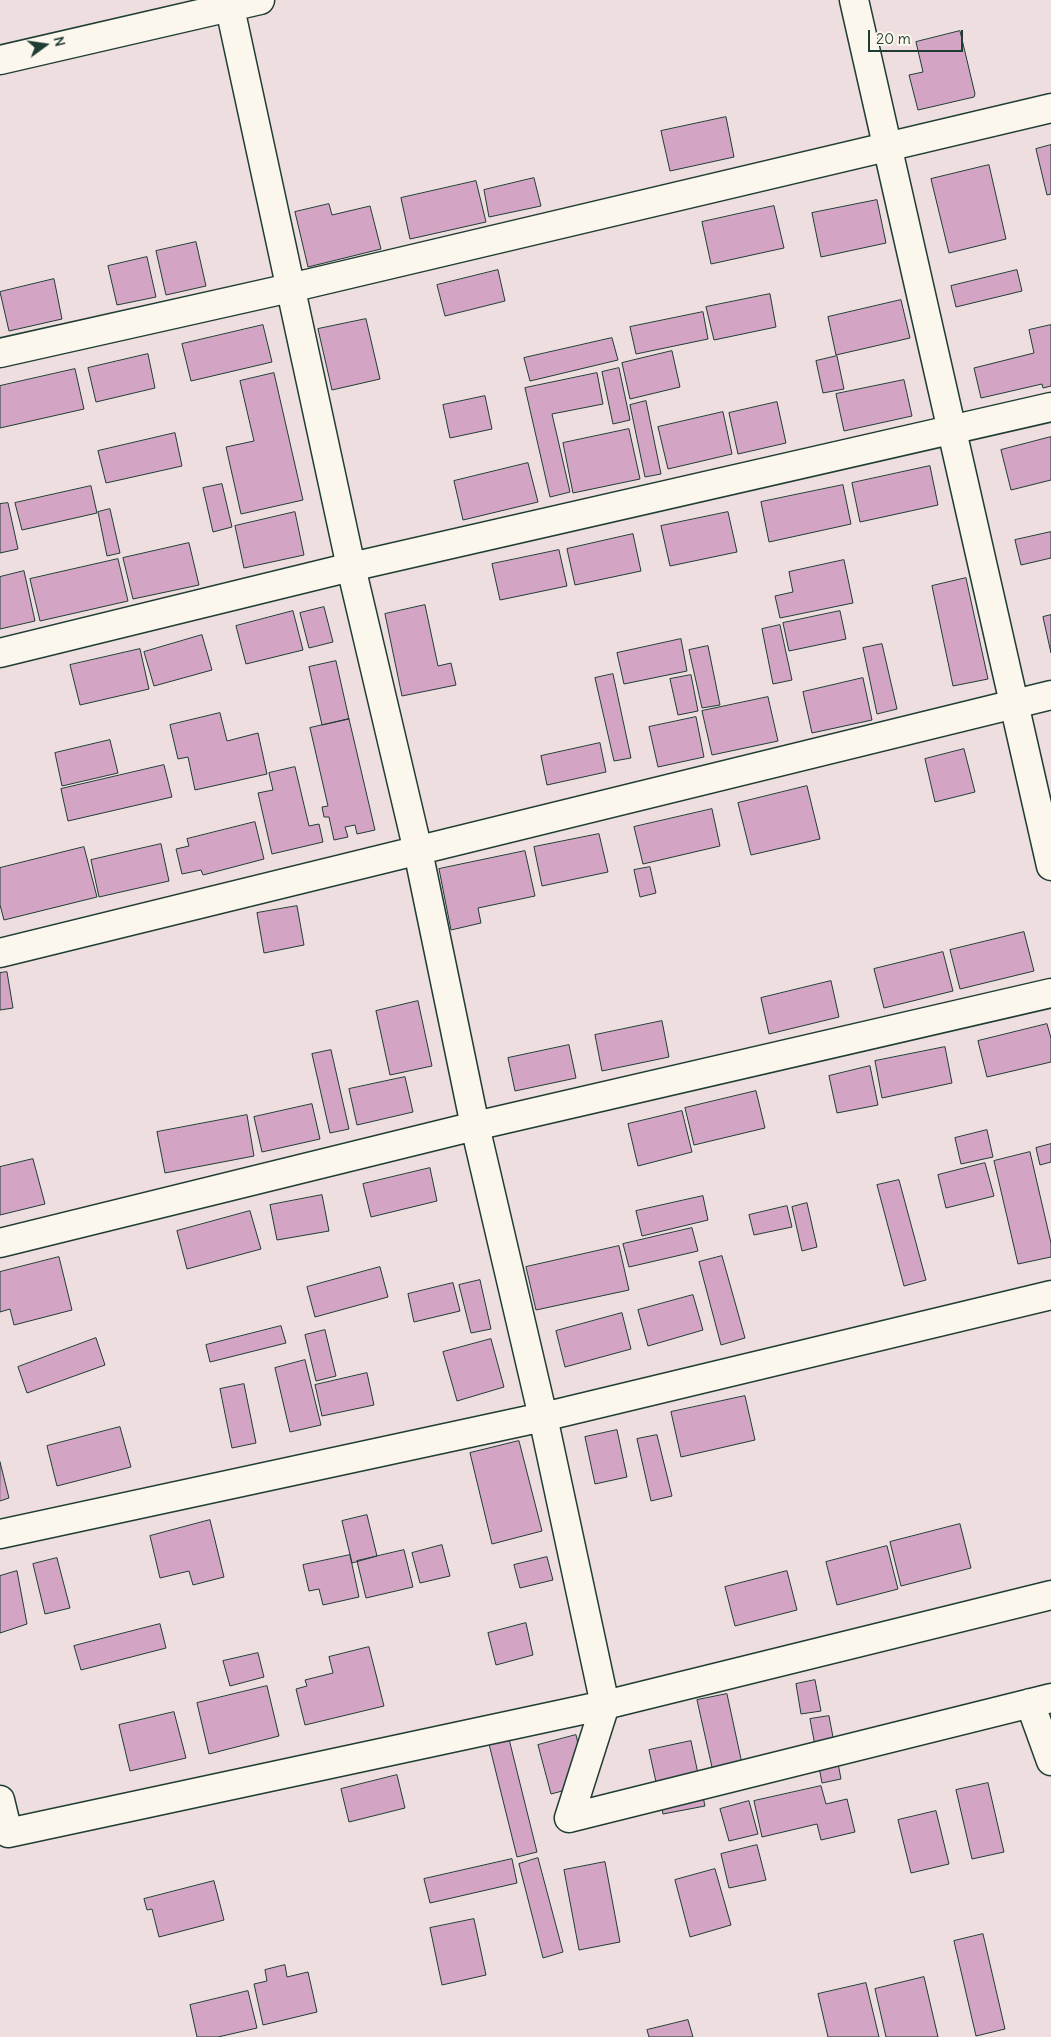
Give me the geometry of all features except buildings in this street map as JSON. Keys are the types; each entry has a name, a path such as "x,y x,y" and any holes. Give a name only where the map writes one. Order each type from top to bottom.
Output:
{"street":[{"path":"0,60 260,0"},
{"path":"854,0 1051,866"},
{"path":"230,8 351,567 418,851 475,1126 543,1417 605,1705 569,1818 1040,1701 1051,1761"},
{"path":"0,354 290,288 1051,108"},
{"path":"0,652 351,567 1051,407"},
{"path":"0,953 1051,696"},
{"path":"0,1243 475,1126 1051,993"},
{"path":"0,1534 543,1417 1051,1294"},
{"path":"0,1800 8,1833 605,1705 1051,1595"}]}
